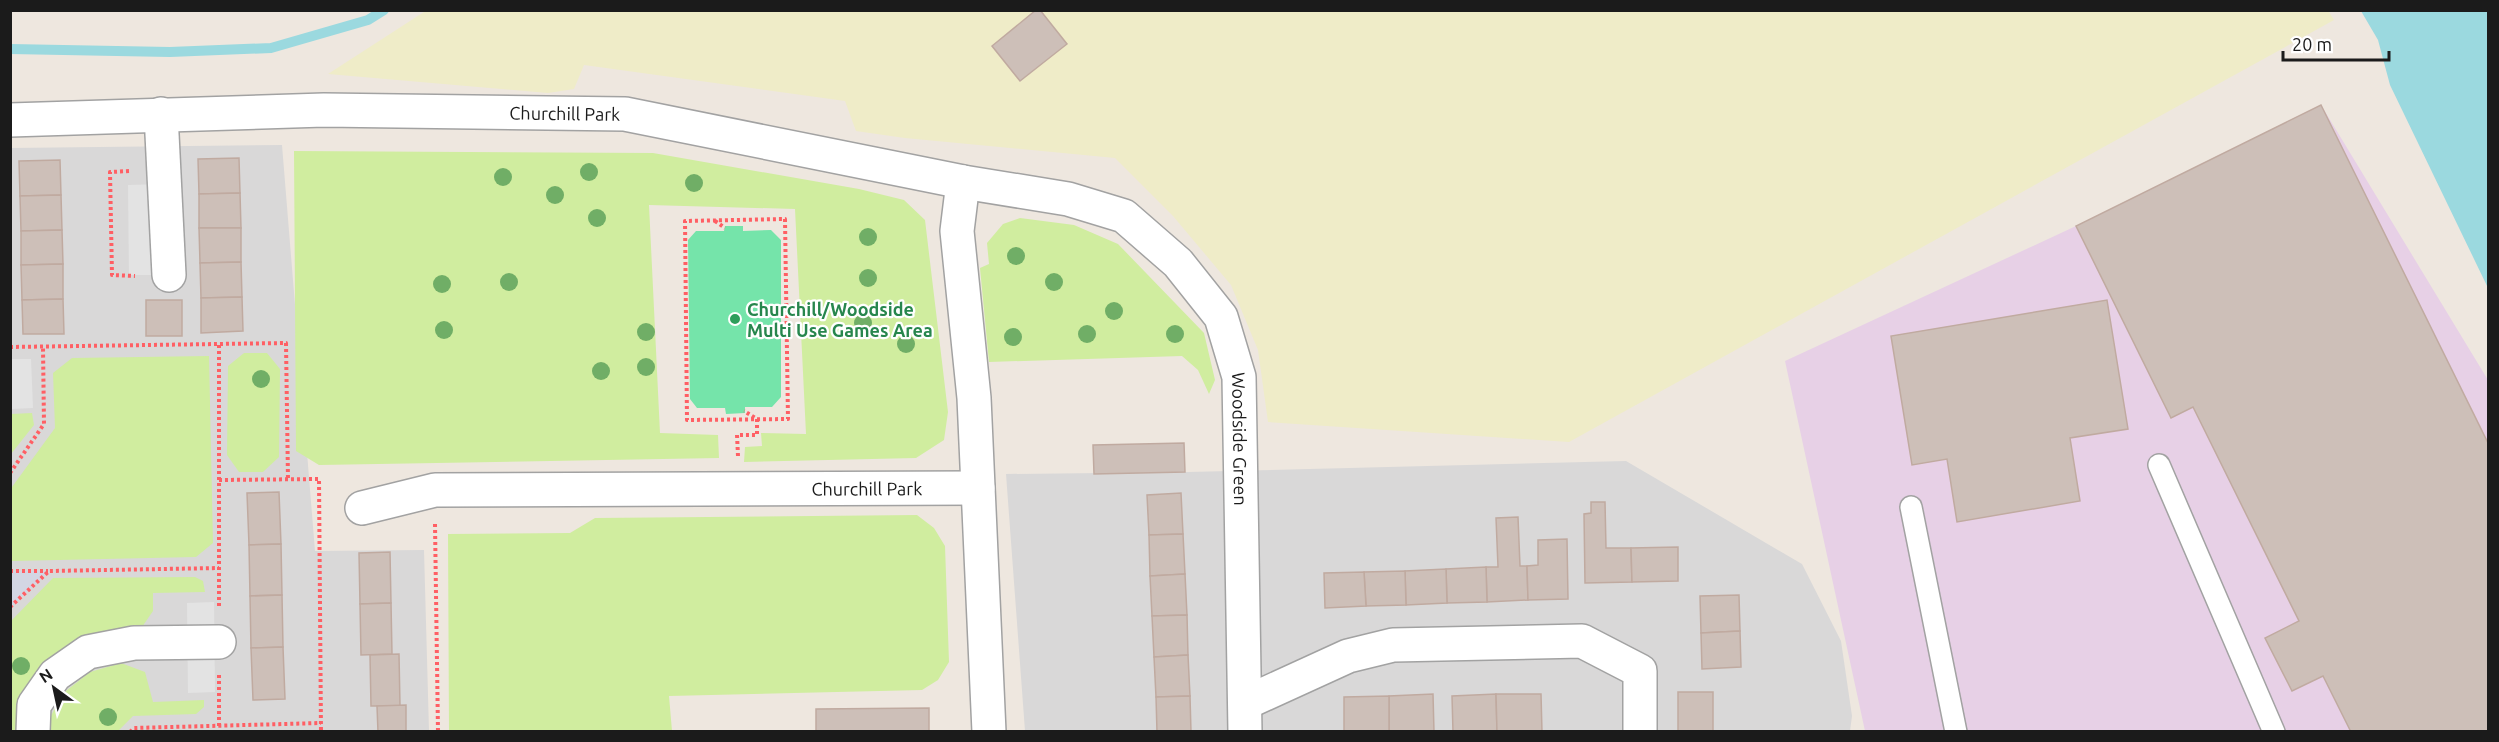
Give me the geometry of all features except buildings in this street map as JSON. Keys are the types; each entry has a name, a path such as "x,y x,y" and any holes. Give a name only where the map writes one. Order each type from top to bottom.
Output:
{"street":[{"name":"Churchill Park","path":"10,120 324,110 625,114 963,182 1068,199 1124,216"},
{"path":"161,114 169,275"},
{"path":"963,182 957,231 974,398 989,732"},
{"name":"Woodside Green","path":"1124,216 1178,263 1221,317 1239,377 1245,717 1347,656 1393,645 1582,641 1640,671 1640,732"},
{"name":"Churchill Park","path":"362,508 435,490 978,488"},
{"path":"33,732 34,705 56,675 88,652 134,644 219,642"}],"lane":[{"path":"2159,465 2274,732"},
{"path":"1911,507 1956,732"}],"path":[{"path":"163,170 110,172 112,275 169,275"},
{"path":"785,219 788,419 756,419 687,420 685,220 785,219"},
{"path":"714,220 725,228"},
{"path":"10,347 286,343 288,480"},
{"path":"219,345 219,726"},
{"path":"10,473 44,424 43,347"},
{"path":"744,411 756,419"},
{"path":"740,489 737,435 757,435 756,419"},
{"path":"219,480 319,479 321,732"},
{"path":"435,490 438,732"},
{"path":"10,571 219,568"},
{"path":"10,607 49,571"},
{"path":"130,732 134,728 321,723"}],"shaded area":[{"path":"427,10 2328,10 2334,20 1569,442 1268,422 1258,350 1231,285 1173,216 1115,158 905,138 856,131 845,101 584,65 574,89 548,93 328,74"},
{"path":"2321,105 2488,380 2488,731 1865,731 1785,361 2076,226"},
{"path":"282,145 315,551 424,550 429,731 11,731 10,148"},
{"path":"164,184 169,275 129,275 128,185"},
{"path":"11,359 31,359 33,408 11,409"},
{"path":"1626,461 1802,564 1841,641 1852,716 1850,731 1025,731 1006,474 1188,472"},
{"path":"11,571 49,571 11,607"},
{"path":"214,602 215,692 188,693 187,603"}],"green space":[{"path":"294,151 653,153 859,189 904,200 925,220 948,412 944,440 916,458 744,462 745,447 762,446 761,433 806,434 795,209 649,205 660,433 718,435 719,458 319,465 296,451"},
{"path":"1020,218 1074,225 1118,244 1204,333 1215,380 1209,394 1198,370 1182,356 989,362 980,268 989,264 987,243 1003,224"},
{"name":"Churchill/Woodside Multi Use Games Area","path":"725,226 743,226 743,231 771,230 781,240 781,397 772,407 745,407 745,413 726,414 725,408 697,408 690,399 688,240 696,231 724,231"},
{"path":"244,353 267,353 280,369 279,457 263,472 239,472 227,455 228,366"},
{"path":"209,356 213,543 196,557 12,561 12,487 55,428 53,373 72,358"},
{"path":"32,413 34,425 11,454 11,414"},
{"path":"917,515 934,528 945,546 949,662 938,680 922,690 669,696 672,731 449,731 448,534 570,533 595,518"},
{"path":"195,577 203,581 205,592 153,593 153,611 142,627 93,636 19,731 11,732 11,621 53,578"},
{"path":"121,663 145,672 153,702 204,700 204,707 196,714 133,716 118,731 45,732 62,694 90,672"}],"water":[{"path":"2361,11 2488,11 2488,288 2390,85 2378,40"}],"waterway":[{"path":"10,49 170,52 271,48 368,20 384,10"}],"place":[{"name":"Churchill/Woodside Multi Use Games Area","path":"735,319"}]}
